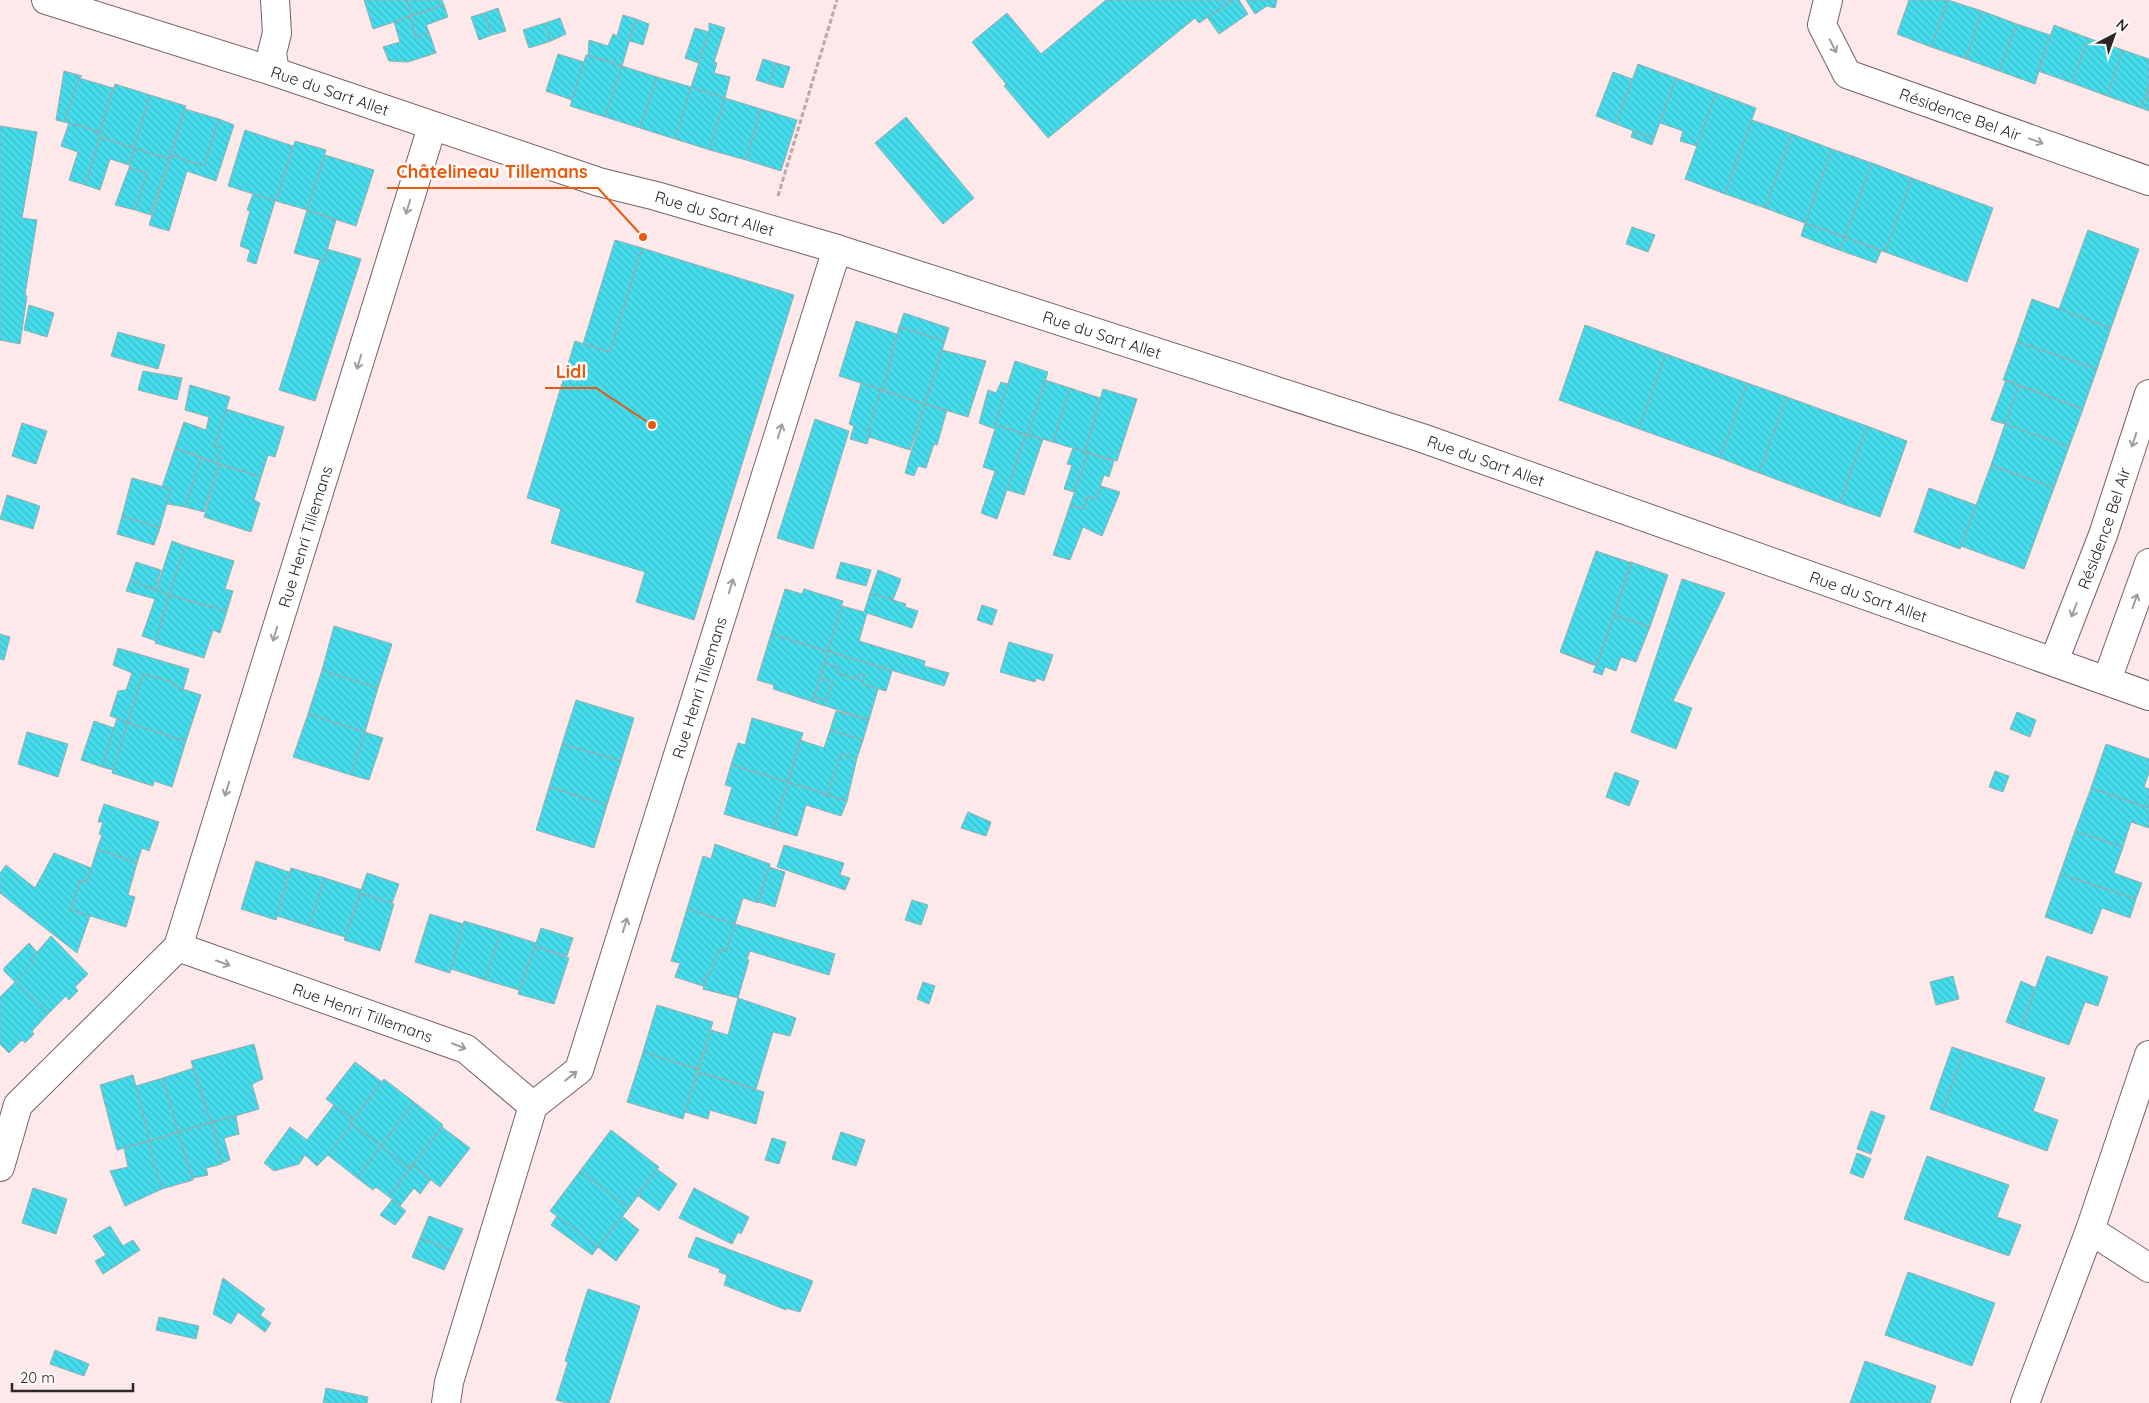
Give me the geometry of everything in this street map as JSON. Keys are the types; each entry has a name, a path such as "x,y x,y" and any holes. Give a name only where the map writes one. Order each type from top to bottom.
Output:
{"street":[{"name":"Rue du Sart Allet","path":"46,0 275,72 432,127 599,182 656,196 837,249 1422,438 2149,696"},
{"path":"275,0 277,32 272,52 275,72"},
{"name":"Résidence Bel Air","path":"1828,0 1822,25 1847,74 2149,181"},
{"name":"Rue Henri Tillemans","path":"0,1167 18,1106 178,947 432,127"},
{"name":"Rue Henri Tillemans","path":"178,947 466,1049 533,1106 579,1070 837,249"},
{"name":"Résidence Bel Air","path":"2054,661 2103,535 2149,394"},
{"path":"2107,680 2149,563"},
{"path":"2025,1403 2090,1230 2149,1055"},
{"path":"448,1392 533,1106"},
{"path":"2090,1230 2149,1268"}],"path":[{"path":"768,229 837,0"}],"building":[{"path":"364,0 407,0 412,16 373,29"},
{"path":"407,0 442,0 444,5 412,16"},
{"path":"1106,0 1233,0 1199,23 1195,18 1048,138 1004,86 1006,84 972,42 1007,13 1041,54"},
{"path":"1233,0 1239,0 1248,14 1219,34 1207,17"},
{"path":"1246,0 1277,0 1275,8 1267,6 1255,14"},
{"path":"1909,0 1948,0 1931,47 1897,34"},
{"path":"1948,0 1982,11 1966,59 1931,47"},
{"path":"444,5 448,17 426,25 429,32 416,38 410,16"},
{"path":"498,8 506,31 492,35 484,13"},
{"path":"1982,11 2017,24 1999,71 1966,59"},
{"path":"484,13 492,35 479,40 471,17"},
{"path":"623,15 636,19 622,66 588,55 589,40 608,46 613,34 617,36"},
{"path":"410,16 416,38 429,32 436,53 408,62 389,61 383,47 400,42 394,22"},
{"path":"560,18 566,34 551,41 545,23"},
{"path":"636,19 649,24 643,45 630,41"},
{"path":"545,23 551,41 529,48 523,30"},
{"path":"709,23 725,28 714,62 717,63 714,73 730,77 725,98 691,87 709,32"},
{"path":"2017,24 2050,35 2035,84 1999,71"},
{"path":"2054,25 2088,38 2072,83 2038,71"},
{"path":"695,28 709,32 698,63 685,58"},
{"path":"2088,38 2123,50 2107,96 2072,83"},
{"path":"2123,50 2149,59 2149,86 2141,108 2107,96"},
{"path":"558,54 584,62 572,100 546,91"},
{"path":"586,55 622,66 605,117 570,106"},
{"path":"763,59 776,63 769,84 756,80"},
{"path":"776,63 790,67 783,88 769,84"},
{"path":"1638,64 1676,78 1654,139 1616,124"},
{"path":"622,66 657,77 640,128 605,117"},
{"path":"64,71 82,76 79,78 64,122 56,120"},
{"path":"1613,72 1632,79 1616,124 1596,116"},
{"path":"657,77 691,87 675,139 640,128"},
{"path":"79,78 113,88 100,132 64,122"},
{"path":"1676,78 1716,93 1697,146 1680,141 1683,131 1660,123"},
{"path":"115,84 150,95 134,148 98,136"},
{"path":"2149,86 2149,111 2141,108"},
{"path":"691,87 725,98 710,150 675,139"},
{"path":"1716,93 1756,108 1725,194 1685,179"},
{"path":"150,95 186,106 169,159 134,148"},
{"path":"725,98 761,109 746,160 710,150"},
{"path":"185,109 219,119 204,166 171,155"},
{"path":"761,109 797,120 781,171 746,160"},
{"path":"906,117 974,198 943,224 875,143"},
{"path":"219,119 234,125 216,181 187,171 169,231 149,225 171,155 204,166"},
{"path":"1752,120 1792,134 1765,208 1725,194"},
{"path":"69,123 100,132 85,185 69,180 78,152 61,146"},
{"path":"0,126 37,132 22,218 37,220 25,295 27,296 20,344 0,340"},
{"path":"245,130 293,146 276,201 228,186"},
{"path":"1633,131 1654,139 1652,145 1631,137"},
{"path":"1792,134 1832,149 1805,223 1765,208"},
{"path":"100,137 134,148 129,165 110,159 100,190 85,185"},
{"path":"295,141 326,150 307,210 276,201"},
{"path":"134,148 169,159 151,215 135,210 147,173 129,168"},
{"path":"1832,149 1872,163 1845,237 1805,223"},
{"path":"325,155 374,170 356,226 307,210"},
{"path":"1872,163 1912,178 1885,252 1845,237"},
{"path":"129,168 147,173 135,210 115,205"},
{"path":"1912,178 1993,208 1967,282 1885,252"},
{"path":"253,194 275,201 256,264 247,261 250,250 240,246 250,211 247,210"},
{"path":"307,210 336,220 324,261 294,253"},
{"path":"1805,223 1845,237 1839,250 1801,236"},
{"path":"1632,227 1655,235 1648,252 1626,244"},
{"path":"2088,230 2139,249 2111,328 2059,309"},
{"path":"1845,237 1881,251 1876,263 1839,250"},
{"path":"615,240 642,248 610,352 583,344"},
{"path":"642,248 794,295 694,620 636,602 645,572 551,543 561,509 527,498 575,341 610,352"},
{"path":"327,249 361,259 315,401 279,390 320,260 324,261"},
{"path":"2032,299 2111,328 2097,369 2017,342"},
{"path":"29,305 54,313 47,337 24,330"},
{"path":"904,313 949,328 945,341 899,327"},
{"path":"856,321 897,334 883,390 839,376"},
{"path":"1585,325 1666,354 1639,429 1559,400"},
{"path":"899,327 945,341 925,404 883,390"},
{"path":"118,332 165,345 158,369 111,356"},
{"path":"2017,342 2097,369 2083,409 2003,380"},
{"path":"942,350 986,361 968,417 925,404"},
{"path":"1666,354 1747,383 1720,458 1639,429"},
{"path":"1015,361 1048,372 1028,435 995,425"},
{"path":"143,371 182,378 177,400 138,390"},
{"path":"1045,380 1070,388 1053,442 1028,435"},
{"path":"2006,380 2019,385 2005,424 1991,420"},
{"path":"1001,382 1008,384 995,425 1026,434 997,519 981,513 995,471 983,467 995,429 979,423 988,390 996,393"},
{"path":"861,383 881,390 868,430 871,431 867,444 850,439 854,426 849,424"},
{"path":"1747,383 1787,397 1759,473 1720,458"},
{"path":"190,385 230,397 215,446 222,448 217,463 175,448 184,422 206,430 209,417 185,410"},
{"path":"2019,385 2083,409 2069,447 2005,424"},
{"path":"1070,388 1100,398 1085,452 1053,442"},
{"path":"1103,389 1137,399 1117,461 1085,452"},
{"path":"881,390 925,404 910,450 869,437 871,431 868,430"},
{"path":"1787,397 1867,426 1840,503 1759,473"},
{"path":"925,404 947,410 937,445 934,444 926,468 918,466 914,476 905,473"},
{"path":"226,409 284,427 275,457 268,455 261,477 217,463 222,448 215,446"},
{"path":"815,419 849,431 813,549 777,538"},
{"path":"22,423 47,431 36,464 12,456"},
{"path":"2005,424 2069,447 2054,488 1991,465"},
{"path":"1867,426 1907,441 1880,517 1840,503"},
{"path":"1026,434 1043,439 1024,495 1007,490"},
{"path":"175,448 201,458 185,507 167,504 171,489 162,487"},
{"path":"1073,448 1088,453 1074,492 1064,489 1072,465 1067,464"},
{"path":"1088,453 1114,461 1109,477 1104,475 1096,499 1088,496 1084,509 1070,505"},
{"path":"201,458 219,464 204,512 185,507"},
{"path":"219,464 261,477 254,500 260,503 251,532 204,517"},
{"path":"1991,465 2054,488 2024,569 1961,546"},
{"path":"132,478 171,489 160,528 122,516"},
{"path":"1101,486 1120,492 1102,536 1083,527 1070,560 1053,555 1070,505 1084,509 1088,496 1096,499"},
{"path":"1929,488 1976,505 1960,549 1914,532"},
{"path":"7,495 40,506 33,529 0,519"},
{"path":"122,516 160,528 154,545 117,534"},
{"path":"172,541 185,546 169,595 156,590"},
{"path":"185,546 234,561 225,589 233,591 227,611 169,595"},
{"path":"1596,551 1632,563 1597,665 1560,652"},
{"path":"136,562 161,570 155,590 130,580"},
{"path":"841,562 871,570 866,586 836,578"},
{"path":"1631,562 1668,575 1650,627 1614,615"},
{"path":"878,570 901,579 893,600 870,593"},
{"path":"1682,579 1725,593 1673,701 1692,708 1676,749 1631,732"},
{"path":"130,580 169,595 156,641 142,636 155,599 126,591"},
{"path":"785,589 802,594 804,589 843,601 828,651 771,634"},
{"path":"870,593 906,604 905,607 918,611 912,628 867,613 859,641 925,661 924,666 949,673 944,686 828,651 842,606 864,612"},
{"path":"169,595 227,611 220,633 213,630 204,658 155,643"},
{"path":"982,605 997,610 992,625 977,620"},
{"path":"1614,615 1650,627 1636,662 1621,657 1616,671 1605,667 1602,675 1593,672 1596,666 1560,652 1597,665"},
{"path":"334,626 392,644 378,688 322,670"},
{"path":"0,634 10,637 4,660 0,659"},
{"path":"771,634 828,651 813,702 773,689 774,685 757,680"},
{"path":"1009,642 1053,655 1044,681 1036,678 1035,682 1000,672"},
{"path":"118,648 189,669 183,690 174,686 175,683 143,674 128,722 110,716 118,691 126,690 132,673 113,665"},
{"path":"828,651 892,671 886,691 862,684 865,675 859,674 857,679 837,673 839,668 825,663"},
{"path":"825,663 839,668 837,673 857,679 859,674 865,675 862,684 878,689 869,720 813,702 814,697 827,701 833,682 820,678"},
{"path":"322,670 378,688 365,732 308,714"},
{"path":"143,674 175,683 174,686 201,695 186,741 128,723"},
{"path":"820,678 833,682 827,701 814,697"},
{"path":"576,700 634,718 621,761 562,744"},
{"path":"836,711 869,720 863,740 830,730"},
{"path":"2017,712 2036,720 2030,737 2010,729"},
{"path":"308,714 365,732 351,775 293,757"},
{"path":"117,718 128,722 113,770 102,767"},
{"path":"752,718 803,733 788,782 731,765 738,743 745,745"},
{"path":"94,721 114,728 102,767 81,760"},
{"path":"128,723 186,741 172,787 154,781 153,786 112,773"},
{"path":"830,730 863,740 857,758 841,754 827,795 788,782 800,740 824,748"},
{"path":"27,732 68,744 58,777 18,764"},
{"path":"365,732 383,738 369,780 351,775"},
{"path":"562,744 621,761 607,805 549,787"},
{"path":"2106,744 2149,759 2149,773 2144,787 2149,789 2149,808 2091,788"},
{"path":"841,754 857,758 847,801 827,795"},
{"path":"731,765 788,782 773,829 724,814 732,787 725,785"},
{"path":"1995,771 2009,776 2003,792 1989,787"},
{"path":"1615,772 1639,781 1629,806 1606,797"},
{"path":"788,782 847,801 841,816 806,805 797,836 773,829"},
{"path":"549,787 607,805 594,848 536,830"},
{"path":"2091,788 2149,808 2149,828 2131,822 2123,847 2075,831"},
{"path":"104,804 159,822 149,851 142,848 137,863 97,849 102,835 99,834 103,822 98,822"},
{"path":"968,812 991,822 986,836 961,828"},
{"path":"2075,831 2123,847 2114,873 2142,883 2136,899 2060,874"},
{"path":"715,844 770,864 758,903 743,898 735,924 687,909 703,856 711,859"},
{"path":"784,845 844,863 840,875 850,878 845,890 777,867"},
{"path":"97,849 137,863 128,895 135,897 126,927 71,910 80,880 87,882"},
{"path":"54,853 91,868 87,882 80,880 71,910 90,916 77,953 0,893 0,873 6,865 35,888"},
{"path":"256,861 289,872 276,920 241,909"},
{"path":"769,867 785,872 775,907 758,902"},
{"path":"291,868 325,878 309,926 277,916"},
{"path":"367,873 399,884 392,903 360,893"},
{"path":"2060,874 2136,899 2130,918 2102,908 2092,934 2045,917"},
{"path":"325,878 362,890 345,937 309,926"},
{"path":"360,893 394,904 380,951 344,940"},
{"path":"912,900 928,905 921,925 905,920"},
{"path":"687,909 735,924 726,952 719,949 711,973 710,975 707,974 703,986 675,977 680,963 671,961"},
{"path":"430,914 463,924 450,973 415,962"},
{"path":"464,921 501,932 485,980 451,969"},
{"path":"735,924 835,954 829,975 750,951 738,998 703,989 707,974 710,975 711,973 719,949 726,952"},
{"path":"541,928 573,938 567,956 535,946"},
{"path":"501,932 536,943 519,990 485,980"},
{"path":"51,936 88,974 75,987 78,991 69,1000 66,996 49,1013 15,982 34,963 31,959"},
{"path":"29,943 37,952 31,959 34,963 15,982 4,971 4,968"},
{"path":"535,946 569,958 554,1004 518,994"},
{"path":"2047,956 2108,977 2098,1006 2085,1002 2069,1045 2021,1028"},
{"path":"1953,976 1959,999 1936,1005 1930,982"},
{"path":"2021,981 2036,988 2021,1028 2006,1022"},
{"path":"15,982 49,1013 32,1031 34,1034 25,1043 22,1040 9,1053 0,1044 0,997"},
{"path":"923,982 935,986 929,1004 917,999"},
{"path":"738,998 796,1018 790,1036 773,1032 756,1089 698,1072 711,1030 728,1035"},
{"path":"657,1005 713,1022 698,1069 643,1052"},
{"path":"254,1044 263,1079 252,1084 259,1109 211,1123 191,1061"},
{"path":"1952,1047 1964,1051 1942,1113 1930,1109"},
{"path":"1964,1051 2045,1078 2033,1111 2058,1120 2047,1151 1942,1113"},
{"path":"643,1052 698,1069 683,1119 627,1102"},
{"path":"355,1062 382,1082 353,1120 326,1099"},
{"path":"194,1068 211,1123 178,1132 163,1078"},
{"path":"698,1072 764,1092 756,1124 710,1110 708,1119 685,1112"},
{"path":"133,1075 150,1141 117,1150 100,1085"},
{"path":"163,1078 178,1132 150,1141 136,1086"},
{"path":"384,1079 414,1102 381,1146 350,1123"},
{"path":"414,1102 443,1125 410,1169 381,1146"},
{"path":"334,1105 353,1120 350,1123 352,1124 317,1166 305,1155 299,1164 274,1171 264,1163 290,1127 307,1140"},
{"path":"1871,1111 1885,1116 1871,1154 1857,1149"},
{"path":"236,1116 239,1134 224,1138 230,1160 222,1163 212,1122"},
{"path":"212,1122 222,1164 206,1168 208,1175 193,1178 178,1132"},
{"path":"352,1124 381,1146 357,1178 328,1155"},
{"path":"442,1127 470,1148 440,1187 412,1165"},
{"path":"611,1130 659,1167 629,1208 580,1171"},
{"path":"178,1132 193,1180 162,1189 153,1160 150,1141"},
{"path":"841,1132 865,1140 856,1166 832,1159"},
{"path":"772,1138 786,1142 779,1164 765,1160"},
{"path":"150,1141 153,1160 162,1189 125,1206 110,1171 128,1167 124,1148"},
{"path":"381,1146 410,1169 389,1197 376,1187 373,1190 357,1178"},
{"path":"1857,1153 1871,1159 1863,1178 1850,1173"},
{"path":"1927,1156 2009,1185 1997,1217 2021,1225 2009,1256 1904,1219"},
{"path":"412,1165 431,1179 420,1194 414,1188 400,1206 389,1197"},
{"path":"657,1169 677,1184 659,1211 637,1195"},
{"path":"580,1171 629,1208 598,1247 550,1211"},
{"path":"33,1188 67,1199 56,1234 22,1223"},
{"path":"694,1188 749,1217 741,1234 738,1232 732,1244 679,1218"},
{"path":"392,1200 406,1211 395,1225 380,1215"},
{"path":"429,1216 463,1229 453,1251 420,1238"},
{"path":"557,1216 598,1247 592,1255 551,1225"},
{"path":"622,1216 639,1230 616,1261 598,1247"},
{"path":"110,1226 123,1246 133,1240 140,1250 103,1274 95,1261 106,1255 93,1236"},
{"path":"696,1237 813,1281 800,1312 786,1308 786,1310 724,1285 727,1275 719,1272 720,1269 688,1257"},
{"path":"420,1238 453,1251 444,1270 412,1257"},
{"path":"1908,1272 1995,1303 1972,1366 1885,1335"},
{"path":"223,1278 265,1309 260,1315 271,1323 265,1332 238,1312 231,1324 213,1314"},
{"path":"588,1289 640,1306 609,1403 567,1403 556,1400 568,1362 565,1361"},
{"path":"159,1317 199,1326 196,1339 156,1330"},
{"path":"55,1350 89,1364 84,1376 50,1364"},
{"path":"1865,1361 1936,1386 1930,1403 1850,1403"},
{"path":"326,1388 368,1397 367,1403 323,1403"}],"place":[{"name":"Châtelineau Tillemans","path":"643,237"},
{"name":"Lidl","path":"652,425"}]}
